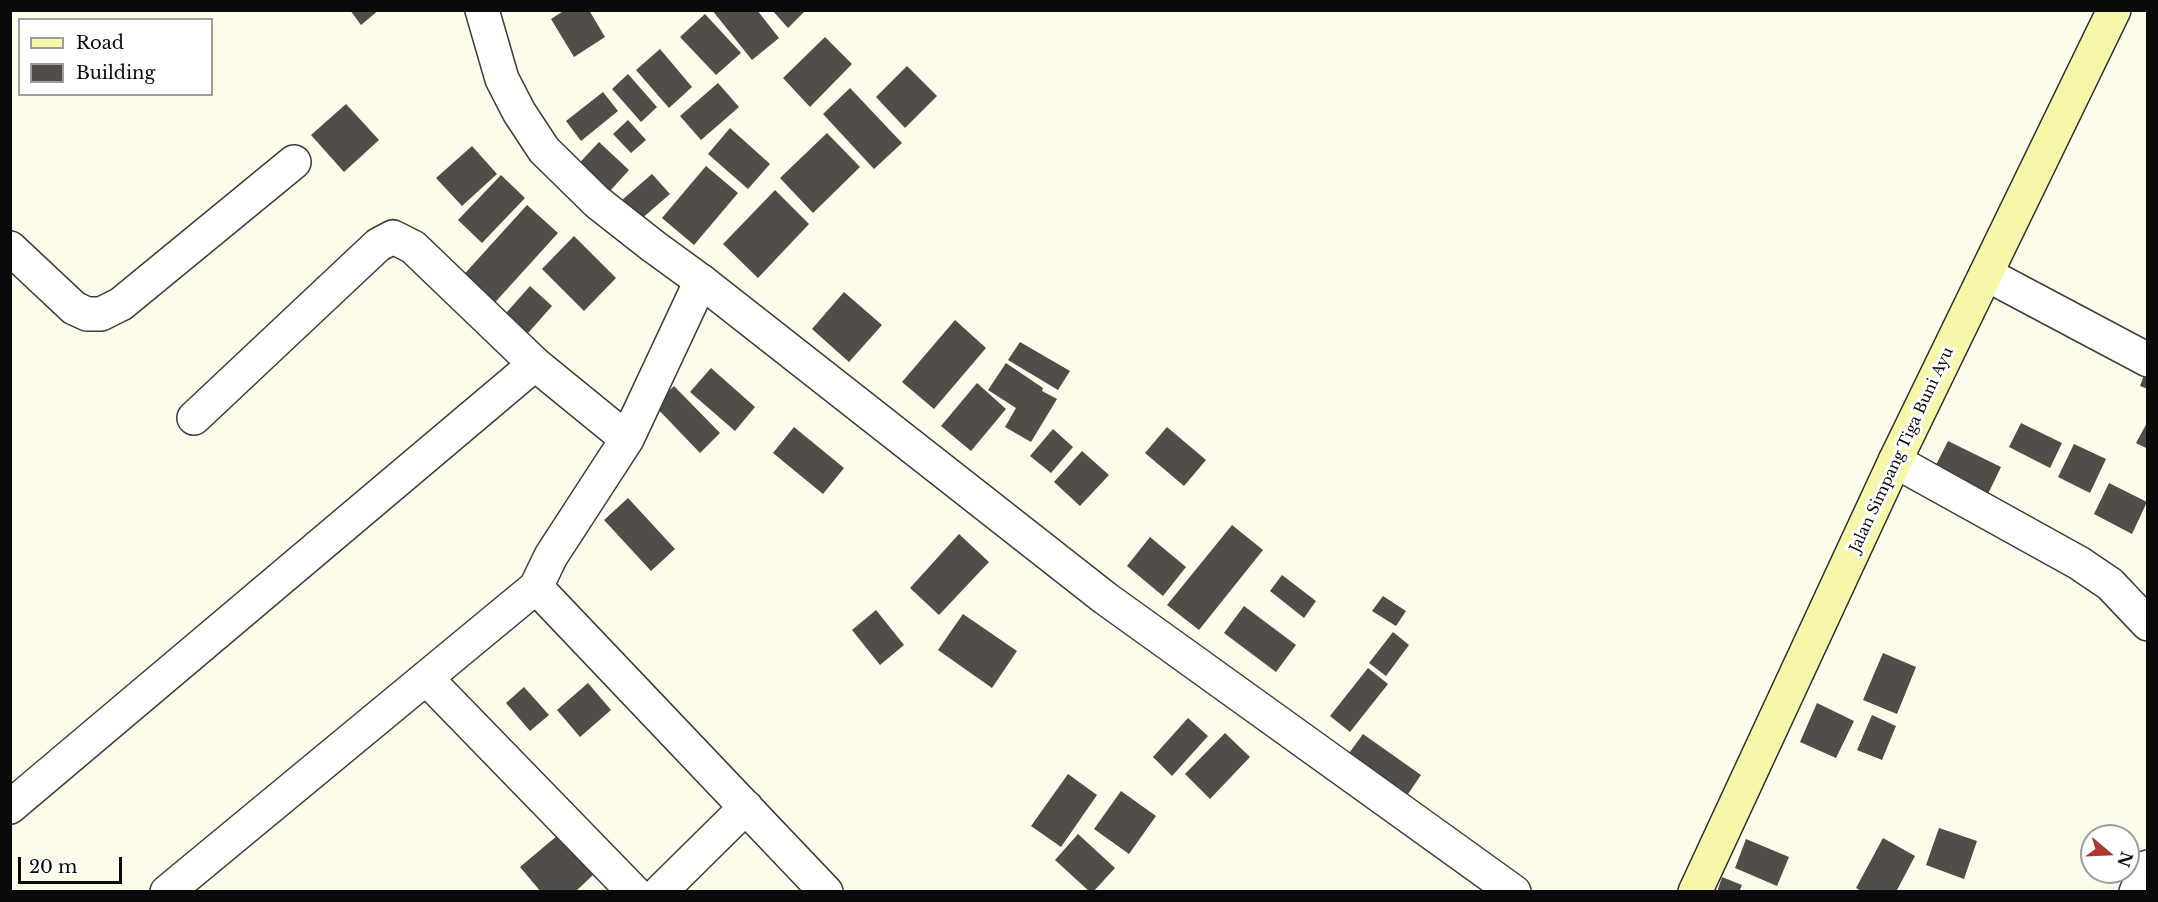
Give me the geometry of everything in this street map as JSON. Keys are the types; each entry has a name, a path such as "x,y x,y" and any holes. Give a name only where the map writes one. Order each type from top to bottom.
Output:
{"main road":[{"name":"Jalan Simpang Tiga Buni Ayu","path":"1695,891 1895,461 2114,10"}],"street":[{"path":"482,10 502,79 519,112 544,150 597,202 1105,598 1514,891"},
{"path":"10,248 74,308 87,314 101,314 121,304 294,162"},
{"path":"194,418 390,237 397,238 413,247 535,364 627,439"},
{"path":"1986,274 2148,360"},
{"path":"167,891 536,587 551,556 627,439 701,281"},
{"path":"10,807 535,364"},
{"path":"1895,461 2079,563 2110,584 2148,624"},
{"path":"536,587 826,891"},
{"path":"426,678 634,891"},
{"path":"660,891 746,807"},
{"path":"2136,891 2148,867"}],"building":[{"path":"350,10 379,10 361,25"},
{"path":"565,10 589,10 605,37 574,57 551,19"},
{"path":"712,10 757,10 779,38 752,60"},
{"path":"772,10 806,10 788,28"},
{"path":"705,14 741,53 716,75 680,37"},
{"path":"825,37 852,64 810,107 783,78"},
{"path":"660,49 692,87 669,108 636,70"},
{"path":"907,66 937,96 905,128 876,97"},
{"path":"628,74 657,107 641,122 612,89"},
{"path":"718,83 739,107 701,140 680,116"},
{"path":"850,88 902,143 874,169 823,114"},
{"path":"603,92 618,111 581,141 566,121"},
{"path":"346,104 379,140 344,172 311,135"},
{"path":"628,120 646,140 631,153 613,134"},
{"path":"730,128 770,164 748,189 708,154"},
{"path":"827,133 860,167 813,213 780,178"},
{"path":"599,142 629,170 600,202 570,173"},
{"path":"472,146 497,174 462,206 436,178"},
{"path":"706,166 738,193 694,245 662,218"},
{"path":"652,174 670,194 640,220 622,200"},
{"path":"501,175 525,198 482,243 458,220"},
{"path":"775,190 809,224 758,278 723,244"},
{"path":"527,205 558,233 489,309 458,281"},
{"path":"574,236 616,278 584,311 542,269"},
{"path":"530,286 552,306 521,341 499,321"},
{"path":"844,292 882,325 849,362 812,329"},
{"path":"955,320 986,348 934,409 902,382"},
{"path":"1020,342 1070,371 1058,390 1008,360"},
{"path":"1006,363 1043,388 1042,391 1057,399 1031,442 1005,427 1016,408 988,390"},
{"path":"2148,367 2148,389 2140,386"},
{"path":"711,368 755,407 735,431 690,392"},
{"path":"977,383 1006,409 971,451 941,426"},
{"path":"674,386 720,433 700,453 654,405"},
{"path":"2148,421 2148,449 2136,443"},
{"path":"2021,423 2062,443 2050,468 2009,447"},
{"path":"794,427 844,468 823,494 773,453"},
{"path":"1167,427 1206,460 1184,486 1145,453"},
{"path":"1053,429 1073,447 1051,473 1030,456"},
{"path":"1948,441 2001,467 1986,498 1933,471"},
{"path":"2074,444 2106,459 2090,493 2058,477"},
{"path":"1082,451 1109,475 1080,506 1054,482"},
{"path":"2109,483 2147,502 2132,534 2094,514"},
{"path":"628,498 675,549 651,571 604,520"},
{"path":"1232,525 1263,550 1199,630 1167,605"},
{"path":"959,534 989,562 939,615 910,588"},
{"path":"1150,537 1186,567 1163,596 1127,566"},
{"path":"1282,575 1316,601 1304,618 1270,591"},
{"path":"1383,596 1406,611 1396,626 1372,611"},
{"path":"1244,606 1296,645 1276,672 1224,633"},
{"path":"876,610 904,645 880,665 852,630"},
{"path":"963,614 1017,651 992,688 938,650"},
{"path":"1393,632 1409,645 1386,676 1369,663"},
{"path":"1883,653 1916,667 1897,714 1863,700"},
{"path":"1368,668 1388,684 1350,732 1330,716"},
{"path":"588,683 611,710 580,737 557,710"},
{"path":"524,687 549,715 530,731 506,703"},
{"path":"1817,703 1854,721 1836,758 1800,742"},
{"path":"1872,715 1896,726 1882,760 1857,750"},
{"path":"1188,718 1208,736 1172,776 1153,757"},
{"path":"1225,733 1250,757 1210,799 1185,774"},
{"path":"1363,734 1421,775 1406,797 1347,756"},
{"path":"1068,774 1097,795 1061,847 1031,826"},
{"path":"1121,791 1156,816 1129,854 1094,829"},
{"path":"1939,828 1977,841 1964,879 1926,865"},
{"path":"1078,834 1115,868 1093,892 1090,892 1055,860"},
{"path":"558,835 593,875 575,892 541,892 520,867"},
{"path":"1883,838 1915,856 1896,892 1863,892 1856,888"},
{"path":"1746,839 1789,857 1777,886 1735,868"},
{"path":"1722,877 1742,885 1739,892 1717,892"}]}
